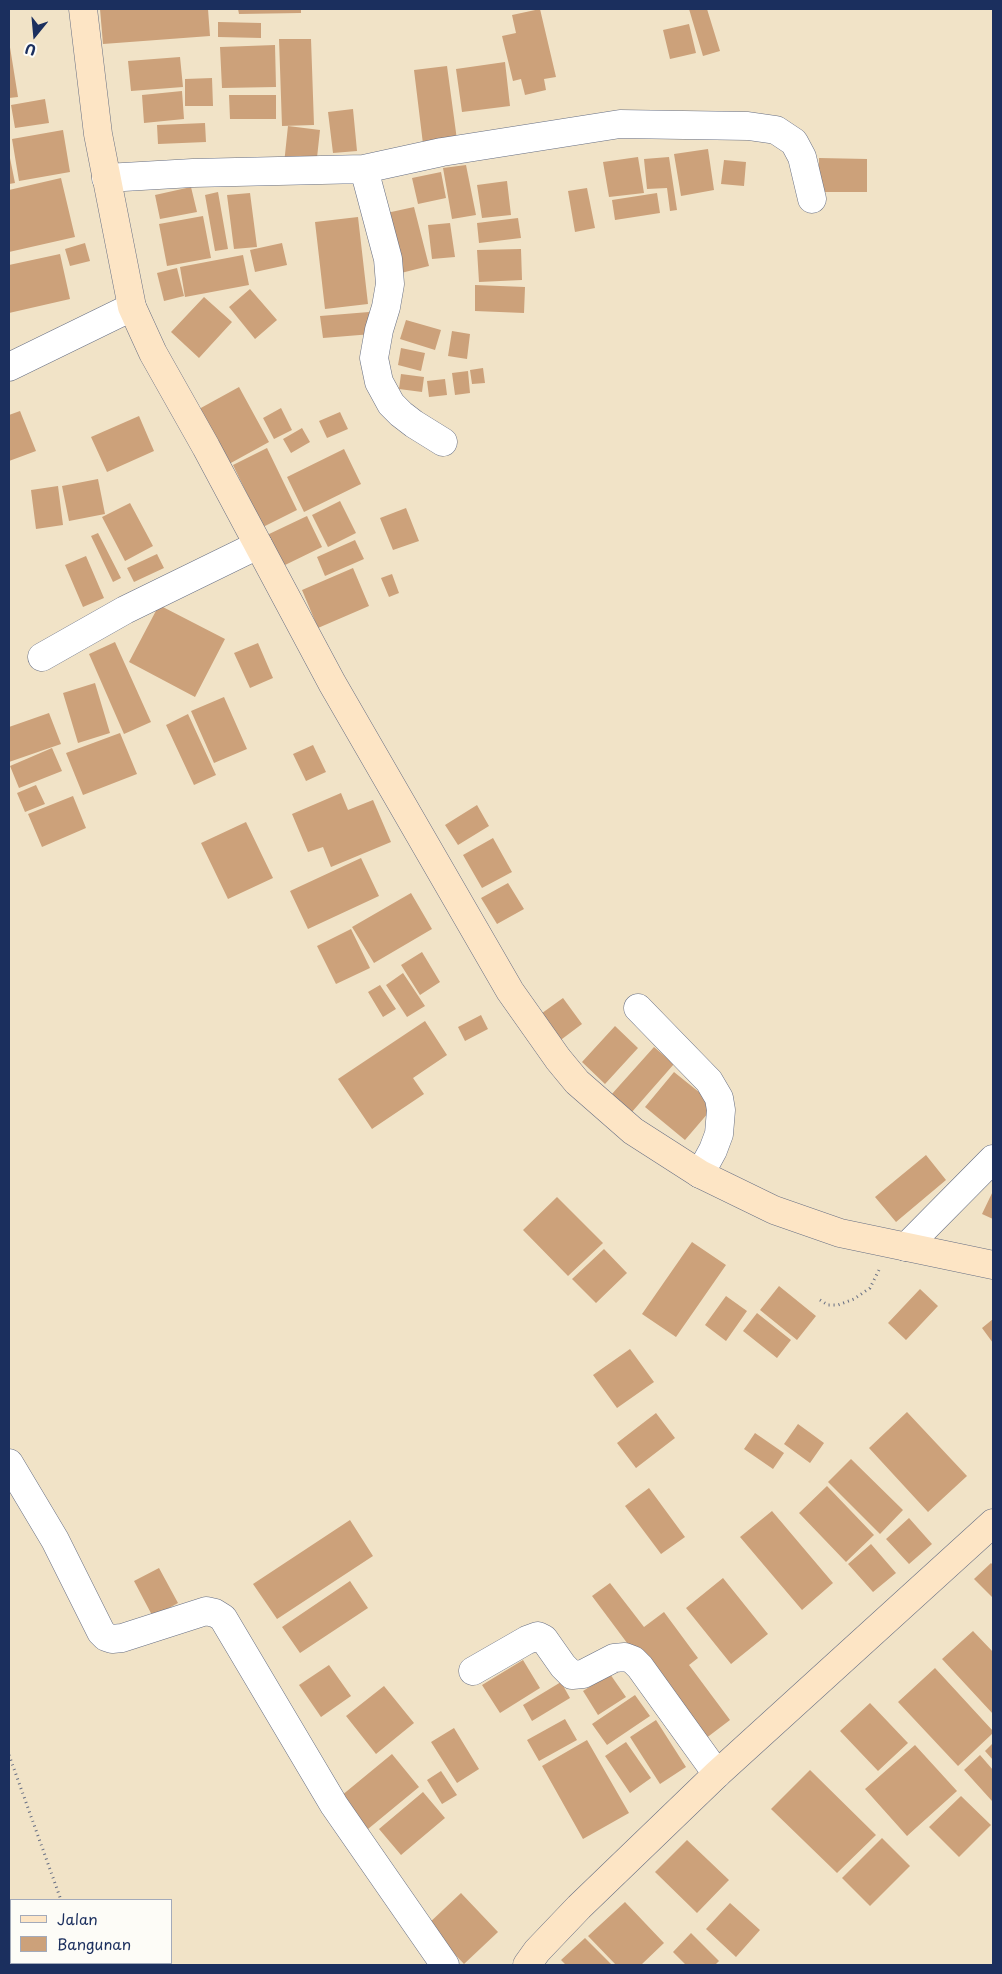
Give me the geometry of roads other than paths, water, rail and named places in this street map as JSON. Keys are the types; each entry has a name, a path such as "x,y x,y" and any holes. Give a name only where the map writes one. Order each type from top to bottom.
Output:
{"street":[{"path":"83,9 98,134 132,308 153,353 206,447 332,683 510,991 578,1082 633,1131 700,1174 774,1210 840,1233 993,1264"},
{"path":"106,178 202,172 364,169 442,152 620,124 748,126 776,130 794,142 802,157 812,199"},
{"path":"364,169 388,259 390,284 374,358 379,382 391,404 401,414 443,442"},
{"path":"9,367 132,308"},
{"path":"42,657 125,610 258,545"},
{"path":"638,1008 709,1081 719,1098 721,1110 719,1134 700,1174"},
{"path":"894,1245 993,1159"},
{"path":"9,1463 55,1540 101,1632 106,1636 112,1640 122,1638 206,1612 215,1612 223,1618 334,1805 445,1965"},
{"path":"527,1965 579,1907 717,1774 993,1524"},
{"path":"473,1671 527,1640 538,1636 544,1639 563,1666 572,1675 583,1674 614,1658 625,1657 633,1660 717,1774"}]}
